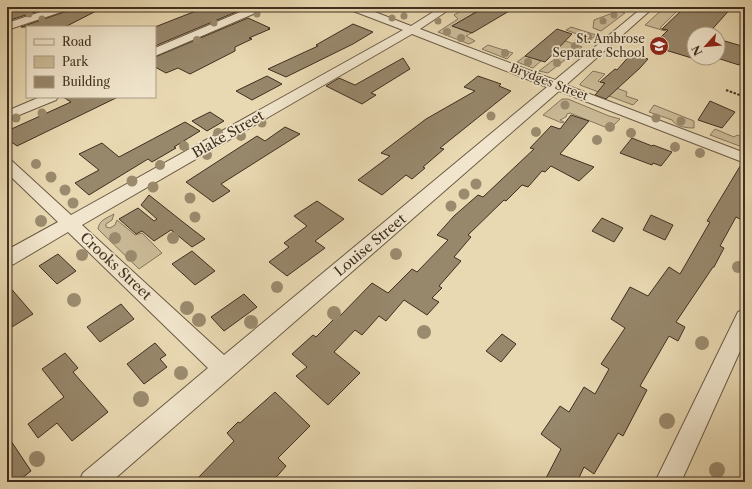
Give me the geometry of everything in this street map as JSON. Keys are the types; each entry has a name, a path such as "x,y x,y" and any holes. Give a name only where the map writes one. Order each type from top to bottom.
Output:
{"street":[{"path":"7,27 66,7"},
{"path":"156,52 261,7"},
{"name":"Brydges Street","path":"352,7 745,158"},
{"name":"Blake Street","path":"7,259 394,40 448,7"},
{"name":"Louise Street","path":"92,482 648,7"},
{"path":"7,116 49,98"},
{"name":"Crooks Street","path":"7,164 224,369"},
{"path":"668,482 745,318"}],"path":[{"path":"726,90 745,97"}],"green space":[{"path":"467,7 484,7 453,26 467,32 474,29 476,30 466,36 475,41 469,44 438,32 458,19 454,15"},
{"path":"665,7 679,9 660,28 666,30 665,31 645,25"},
{"path":"618,11 625,13 601,31 593,28 594,20"},
{"path":"571,27 596,35 586,44 575,40 580,35 566,30"},
{"path":"555,37 582,47 548,73 539,71 564,52 543,44"},
{"path":"488,45 513,53 507,59 482,49"},
{"path":"535,49 536,59 541,61 533,68 517,62"},
{"path":"593,71 605,74 598,81 627,92 626,96 638,100 633,105 580,85"},
{"path":"562,99 568,99 620,119 610,129 570,113 560,120 564,122 562,123 543,115"},
{"path":"654,105 694,121 694,128 679,126 672,120 649,112"},
{"path":"715,129 734,137 737,135 745,138 745,148 710,135"},
{"path":"114,214 112,220 106,224 106,227 110,228 115,225 117,220 135,235 142,233 162,253 139,269 98,229 102,221"}],"building":[{"path":"7,7 51,7 7,21"},
{"path":"72,7 104,7 67,26 21,27 70,10"},
{"path":"206,7 225,7 236,12 156,46 156,27"},
{"path":"485,7 516,7 472,33 452,26"},
{"path":"685,7 732,7 715,26 686,26 686,56 652,46 668,30 662,29"},
{"path":"248,18 270,28 249,38 252,39 235,47 235,51 190,74 178,68 166,73 156,68 156,57"},
{"path":"353,24 373,32 353,44 286,77 268,69 318,46 316,45"},
{"path":"557,29 572,34 545,62 525,56"},
{"path":"726,41 745,47 745,58 739,65 726,61"},
{"path":"631,54 648,59 606,99 595,95 605,83 600,82 615,69 617,70"},
{"path":"403,58 410,69 371,93 376,95 362,104 326,86 339,78 355,85"},
{"path":"267,76 282,84 252,100 236,91"},
{"path":"478,76 501,84 499,86 511,91 440,148 444,149 423,167 425,168 412,179 406,175 382,195 358,180 390,156 381,153 426,119 475,91 464,87"},
{"path":"65,98 116,98 17,146 7,139 7,131 71,102"},
{"path":"710,101 735,112 722,128 698,120"},
{"path":"210,112 224,121 207,131 192,121"},
{"path":"571,115 589,121 560,154 594,167 579,181 551,166 545,172 542,171 528,187 522,185 506,201 504,200 468,235 471,237 454,257 461,261 439,286 442,288 432,298 439,302 427,315 404,300 386,321 379,316 362,335 355,330 334,352 360,373 328,405 296,376 307,367 292,354 313,335 316,337 337,316 339,317 372,283 388,293 412,269 417,272 448,240 437,235 454,216 478,195 483,197 534,149 530,148 551,126 560,129"},
{"path":"185,122 200,131 174,147 176,148 152,162 148,159 89,195 75,183 99,170 79,154 102,143 119,157"},
{"path":"285,127 300,134 221,184 230,191 213,202 186,182 257,136 265,141"},
{"path":"632,138 672,152 661,166 653,163 652,165 620,153"},
{"path":"742,163 745,164 745,208 740,219 736,217 720,246 724,248 714,267 676,322 685,327 678,341 669,336 640,386 647,390 623,436 618,433 594,474 584,467 577,482 544,482 561,449 541,434 560,406 569,412 584,387 595,394 609,369 601,364 625,328 611,319 630,287 648,296 669,267 680,274 710,222 707,221"},
{"path":"149,195 205,239 192,247 171,230 154,241 142,231 136,234 119,219 138,208 154,221 157,219 141,205"},
{"path":"317,201 344,219 315,241 325,248 287,276 269,262 289,247 284,243 307,226 294,216"},
{"path":"651,215 673,225 665,240 643,230"},
{"path":"602,218 623,228 614,242 592,231"},
{"path":"192,251 215,271 195,285 172,264"},
{"path":"58,254 76,271 57,284 39,266"},
{"path":"7,284 33,314 7,330"},
{"path":"244,294 257,307 224,331 211,317"},
{"path":"121,304 134,319 100,342 87,327"},
{"path":"502,334 516,344 501,362 486,351"},
{"path":"155,343 166,355 160,359 167,367 144,384 127,364"},
{"path":"65,353 78,368 73,372 108,412 72,441 57,423 38,438 28,424 64,397 42,369"},
{"path":"275,392 310,426 278,458 286,466 272,482 194,482 234,441 227,433 238,422 240,423"},
{"path":"7,435 31,471 17,482 7,482"}],"place":[{"name":"St. Ambrose Separate School","path":"659,46"}]}
